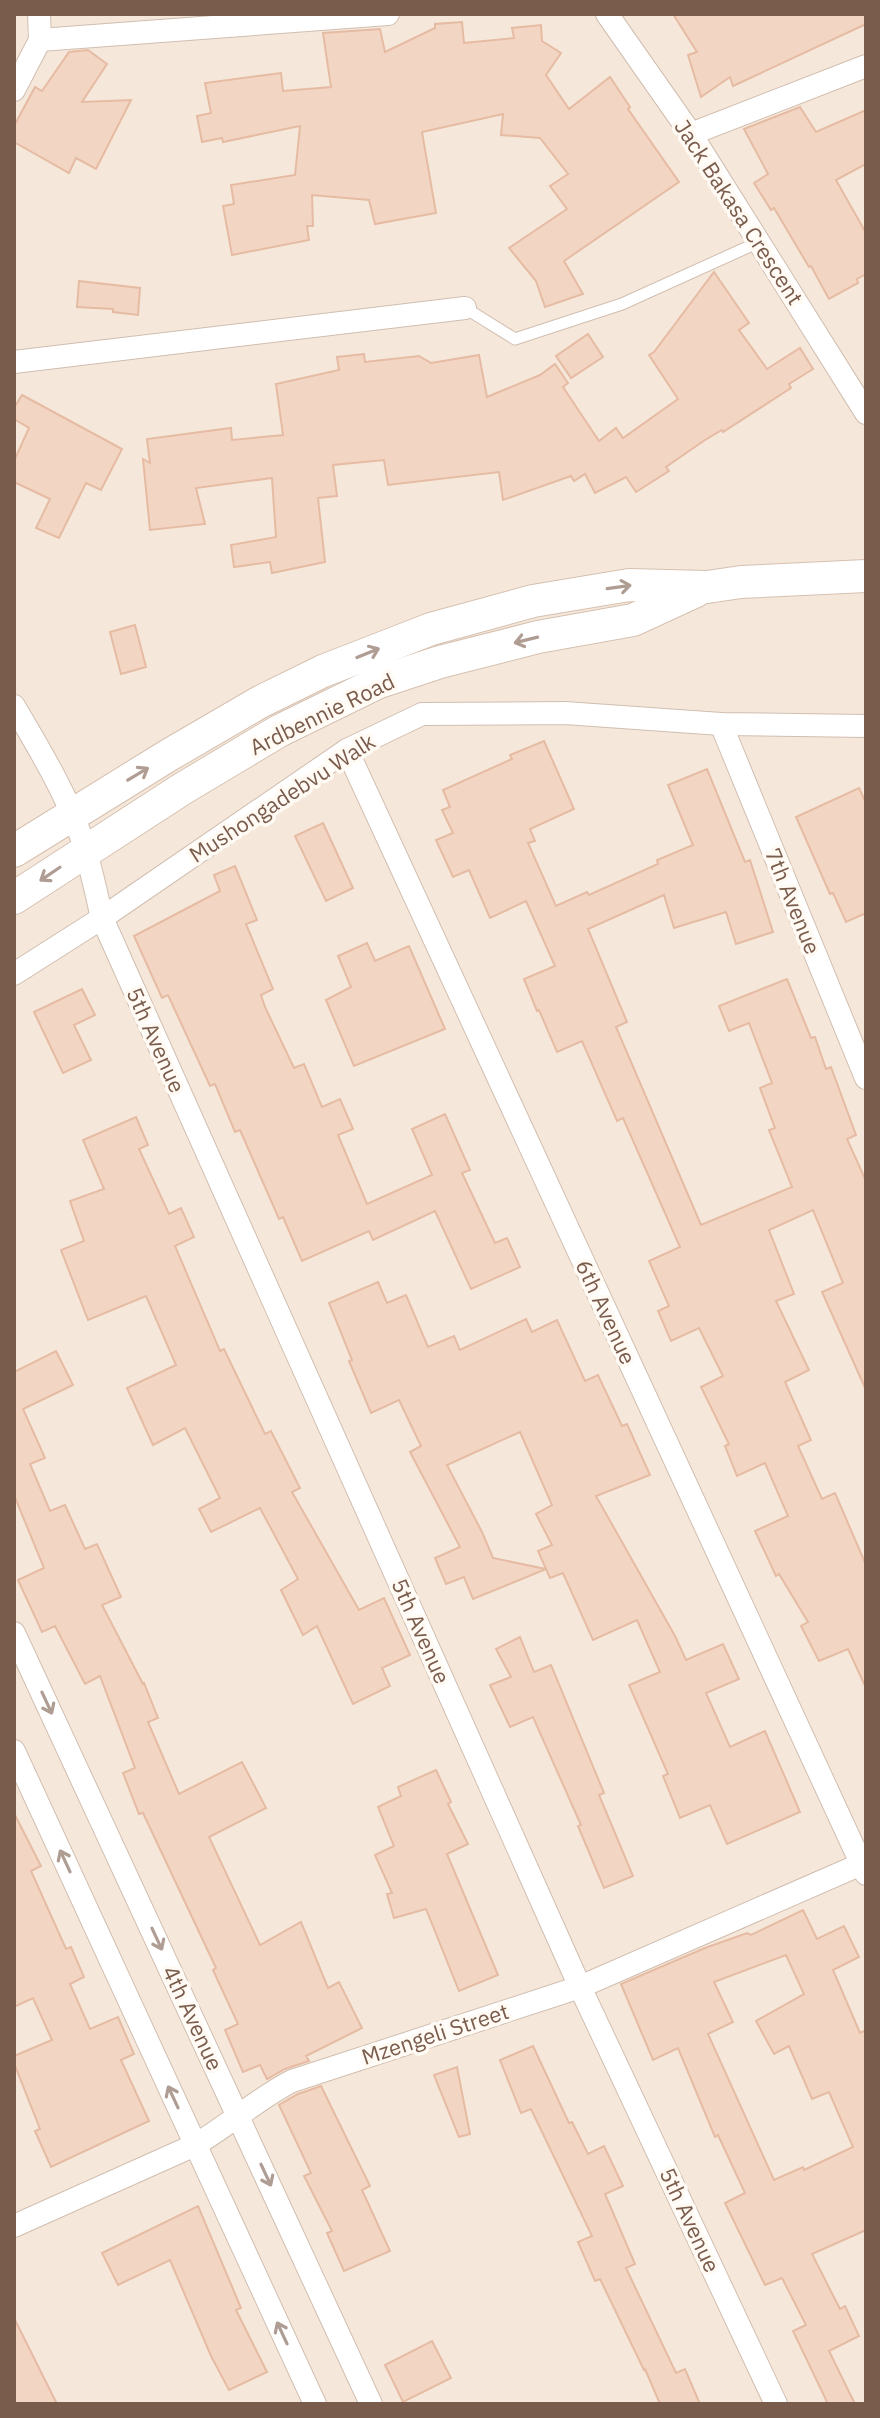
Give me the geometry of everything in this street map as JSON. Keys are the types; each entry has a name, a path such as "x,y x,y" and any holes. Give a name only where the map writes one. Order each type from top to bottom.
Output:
{"main road":[{"name":"Ardbennie Road","path":"14,851 260,702 323,671 431,629 533,601 629,585 707,587 741,582 866,576"},
{"name":"Ardbennie Road","path":"14,898 279,731 379,682 440,662 538,637 633,620 707,587"}],"street":[{"path":"14,90 40,40 39,14"},
{"path":"40,40 388,14"},
{"name":"Jack Bakasa Crescent","path":"607,14 691,134 866,413"},
{"path":"691,134 866,66"},
{"path":"14,362 465,308"},
{"name":"5th Avenue","path":"14,706 72,814 86,850 102,918 580,1987 776,2404"},
{"name":"Mushongadebvu Walk","path":"14,974 102,918 347,750 422,714 565,713 721,724 866,726"},
{"name":"7th Avenue","path":"721,724 866,1078"},
{"name":"6th Avenue","path":"347,750 864,1867"},
{"name":"4th Avenue","path":"14,1633 371,2404"},
{"path":"14,1751 315,2404"},
{"name":"Mzengeli Street","path":"14,2226 195,2145 267,2094 307,2075 580,1987 864,1867"}],"lane":[{"path":"465,308 515,339 622,304 759,242"}],"shaded area":[{"path":"14,14 866,14 866,2404 14,2404"}],"building":[{"path":"673,14 866,14 866,24 733,86 730,77 701,97 688,55 697,52"},
{"path":"462,22 464,43 514,38 512,28 541,25 542,41 561,53 546,75 569,109 610,77 630,107 628,109 679,182 564,261 583,294 545,307 536,281 509,248 567,209 550,186 568,174 540,138 501,135 503,114 422,132 436,213 375,224 369,200 312,195 313,226 307,226 309,240 232,255 223,206 234,204 231,185 295,175 300,126 223,142 222,138 202,142 197,116 211,113 205,83 281,73 283,91 331,87 323,33 380,29 385,52 435,28 435,24"},
{"path":"88,50 107,64 82,102 131,100 96,169 76,158 69,173 14,142 14,126 35,87 42,91 69,52"},
{"path":"800,107 816,132 866,110 866,164 836,180 866,233 866,274 857,279 858,283 829,299 774,208 771,210 754,183 768,174 744,129"},
{"path":"714,272 749,323 739,330 767,369 800,348 813,369 789,384 791,388 666,467 669,471 636,492 626,477 595,493 585,474 574,481 571,476 503,500 499,472 388,485 384,460 333,465 337,496 318,498 325,562 272,573 270,562 234,567 231,545 276,537 272,478 196,488 205,524 150,530 143,459 150,463 147,439 231,428 232,440 283,435 276,384 339,370 337,357 364,354 365,362 419,356 431,363 479,355 487,397 540,375 555,364 568,383 563,387 599,441 616,428 623,438 678,399 649,355"},
{"path":"79,281 140,288 138,315 113,312 113,309 77,307"},
{"path":"588,334 603,357 571,378 556,356"},
{"path":"22,395 122,449 101,490 86,483 59,538 36,528 50,499 14,482 14,461 29,428 14,419 14,408"},
{"path":"135,625 146,667 121,674 110,632"},
{"path":"544,741 574,809 530,829 535,841 528,843 556,906 587,892 589,895 693,845 668,785 707,769 745,862 750,860 773,932 736,944 726,912 674,928 664,895 588,929 627,1022 616,1027 701,1225 792,1187 769,1130 775,1128 760,1088 772,1083 749,1023 729,1031 719,1006 787,979 811,1038 815,1037 826,1069 831,1067 856,1135 847,1139 866,1181 866,1390 822,1292 843,1283 813,1210 769,1230 794,1294 776,1301 809,1370 785,1382 811,1440 798,1446 822,1499 835,1493 866,1565 866,1688 848,1649 819,1661 801,1626 808,1622 779,1574 776,1576 755,1531 788,1516 765,1463 737,1476 725,1446 729,1444 701,1387 723,1376 699,1328 671,1341 658,1311 669,1306 649,1261 680,1247 623,1118 617,1121 582,1041 557,1052 537,1011 524,979 555,966 526,901 490,918 469,870 453,877 436,840 453,833 442,810 450,807 443,790"},
{"path":"859,788 866,803 866,913 846,922 833,893 830,894 796,817"},
{"path":"323,823 353,888 326,901 295,836"},
{"path":"235,866 257,920 246,924 273,989 261,995 265,1007 294,1068 304,1064 322,1107 340,1099 353,1129 338,1135 367,1204 432,1175 412,1129 445,1114 470,1170 462,1173 495,1243 507,1238 520,1267 471,1289 435,1211 373,1240 369,1231 302,1261 283,1217 279,1219 240,1130 235,1132 215,1084 210,1086 168,995 162,998 134,936 220,891 214,875"},
{"path":"367,943 375,961 409,946 445,1029 354,1066 326,1000 351,987 338,956"},
{"path":"82,989 95,1015 74,1025 91,1060 63,1073 34,1012"},
{"path":"136,1117 148,1145 139,1149 169,1214 181,1208 194,1237 175,1246 220,1351 224,1349 265,1434 271,1431 300,1488 292,1492 359,1610 384,1598 410,1655 382,1668 390,1686 353,1704 317,1626 303,1635 281,1590 298,1579 260,1508 211,1532 199,1509 220,1498 185,1428 153,1445 127,1388 176,1365 146,1296 88,1320 61,1250 84,1241 70,1201 104,1189 83,1140"},
{"path":"378,1282 387,1303 406,1295 428,1347 454,1336 460,1350 526,1319 532,1332 557,1320 585,1381 598,1375 622,1426 627,1424 650,1475 596,1496 686,1660 723,1644 739,1679 706,1693 730,1747 765,1731 800,1812 727,1844 710,1805 680,1818 663,1776 668,1774 629,1685 660,1672 637,1620 593,1640 563,1573 550,1578 546,1569 473,1599 464,1577 446,1584 435,1558 460,1547 410,1452 421,1446 399,1400 371,1413 329,1303","holes":["520,1432 552,1505 536,1514 552,1545 538,1551 546,1569 493,1558 447,1465"]},
{"path":"56,1351 73,1385 23,1409 45,1458 30,1464 50,1511 65,1505 85,1549 97,1544 121,1597 102,1605 144,1683 158,1718 148,1722 179,1794 242,1762 266,1808 209,1837 260,1945 301,1922 328,1988 339,1982 362,2028 306,2056 309,2061 267,2079 260,2065 243,2072 225,2030 238,2024 213,1970 216,1968 143,1813 139,1814 123,1773 135,1768 100,1676 85,1684 55,1626 42,1632 18,1580 44,1568 14,1495 14,1372"},
{"path":"520,1637 534,1672 551,1665 604,1793 599,1795 633,1876 604,1888 578,1826 581,1825 533,1717 510,1727 490,1685 511,1677 496,1649"},
{"path":"436,1770 451,1802 448,1804 468,1844 447,1854 498,1975 459,1991 426,1909 394,1918 387,1894 392,1893 375,1855 394,1846 378,1807 401,1796 398,1787"},
{"path":"14,1813 41,1866 31,1871 66,1949 71,1947 84,1977 70,1984 90,2029 118,2017 134,2054 121,2060 149,2121 51,2167 35,2131 40,2129 14,2063 14,2056 52,2040 33,1998 14,2007"},
{"path":"803,1910 817,1939 844,1926 859,1957 833,1970 860,2033 866,2030 866,2230 812,2254 840,2309 845,2306 859,2336 829,2351 855,2404 828,2404 793,2331 806,2325 782,2278 765,2285 725,2203 745,2193 718,2135 715,2137 678,2048 653,2060 621,1984 705,1948 747,1933 751,1935","holes":["786,1955 804,1994 756,2021 774,2054 789,2046 812,2099 829,2092 853,2147 774,2180 708,2034 733,2022 714,1982"]},
{"path":"533,2046 569,2123 572,2122 588,2154 604,2146 623,2186 605,2194 635,2264 626,2268 676,2373 685,2369 700,2404 660,2404 600,2279 595,2281 578,2242 592,2236 531,2109 521,2113 500,2060"},
{"path":"457,2067 470,2134 459,2137 434,2075"},
{"path":"321,2086 370,2186 362,2190 390,2251 344,2271 327,2233 332,2231 304,2176 311,2173 279,2105"},
{"path":"198,2206 241,2308 236,2310 267,2372 229,2390 170,2260 118,2285 102,2253"},
{"path":"14,2318 57,2404 14,2404"},
{"path":"432,2341 451,2378 403,2402 385,2365"}]}
